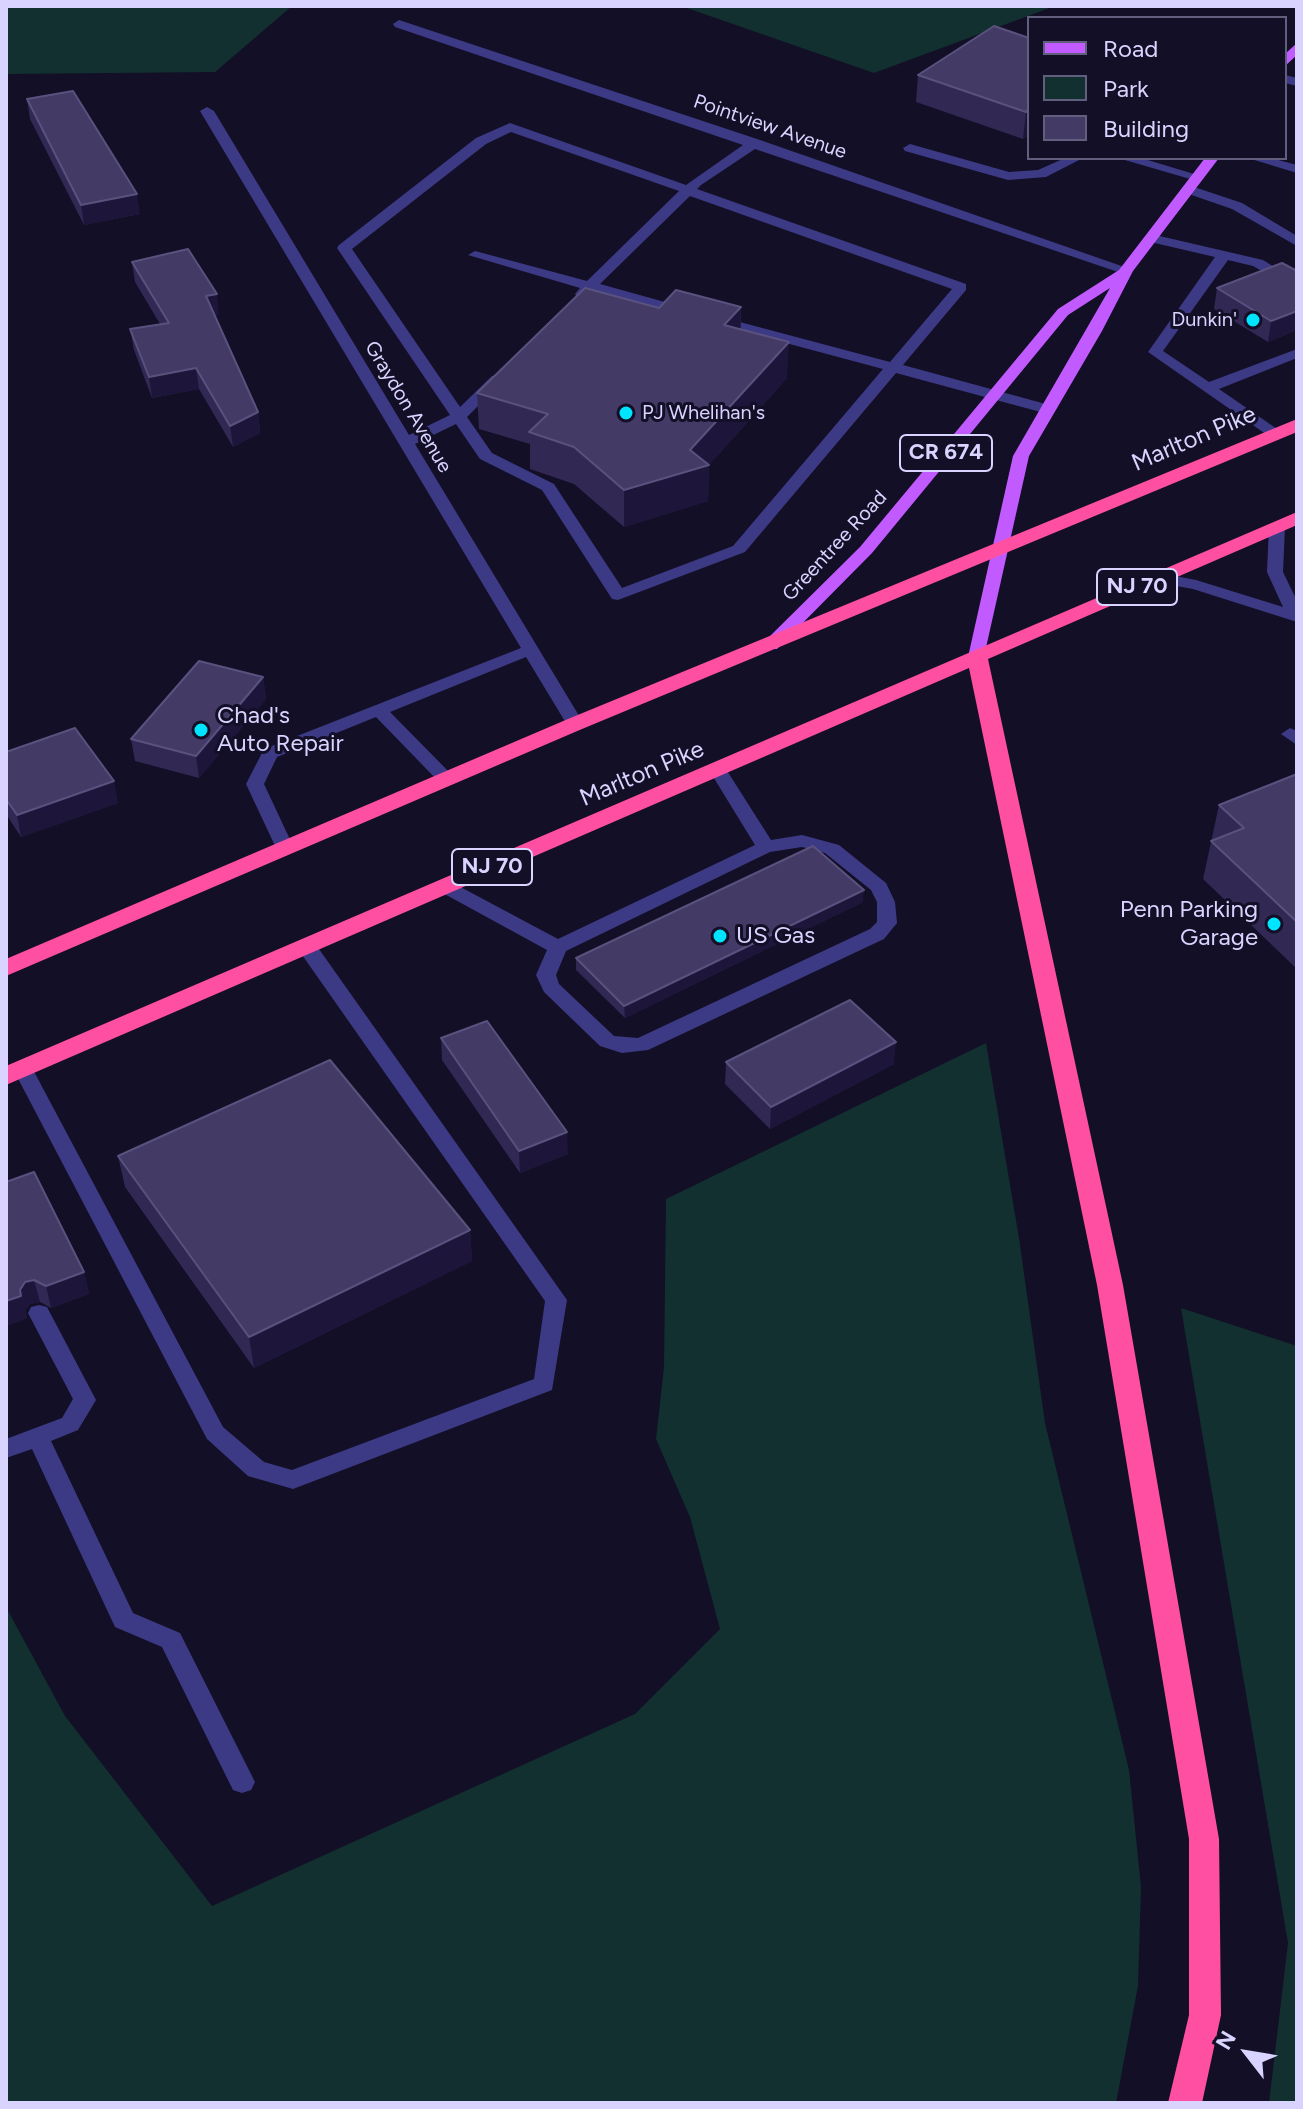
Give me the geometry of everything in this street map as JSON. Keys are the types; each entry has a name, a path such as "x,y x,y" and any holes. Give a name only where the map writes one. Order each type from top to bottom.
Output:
{"highway":[{"name":"Marlton Pike","path":"6,968 575,724 1297,425"},
{"name":"Marlton Pike","path":"14,1072 1297,518"},
{"path":"977,657 1110,1285 1204,1839 1205,2015 1185,2103"}],"main road":[{"name":"Greentree Road","path":"977,657 1021,456 1126,270 1210,160"},
{"name":"Greentree Road","path":"771,645 866,550 1063,312 1126,270"}],"street":[{"name":"Pointview Avenue","path":"399,24 1126,270"},
{"name":"Graydon Avenue","path":"207,111 575,724"},
{"path":"510,127 688,190 961,287 739,549 618,595 548,487 486,456 344,248 481,141 510,127"},
{"path":"568,308 688,190 755,143"},
{"path":"910,148 986,173 1008,176 1041,174 1072,160"},
{"path":"1133,160 1197,177"},
{"path":"1266,160 1295,165"},
{"path":"1188,189 1237,206 1297,242"},
{"path":"1151,238 1258,263 1297,287"},
{"path":"475,255 1048,409"},
{"path":"1224,255 1155,352 1275,434"},
{"path":"1208,388 1297,353"},
{"path":"406,442 460,416 503,373"},
{"path":"1277,527 1275,572 1296,616"},
{"path":"1160,578 1196,585 1296,616"},
{"path":"285,848 255,784 270,753 530,650"},
{"path":"379,710 446,779"},
{"path":"718,770 766,847"},
{"path":"802,841 832,849 879,887 886,902 887,923 877,934 641,1045 622,1046 607,1041 551,987 546,975 558,947 766,847 802,841"},
{"path":"446,887 558,947"},
{"path":"14,1072 215,1433 256,1469 293,1480 544,1384 556,1300 307,947"},
{"path":"6,1449 70,1424 85,1400 39,1313"},
{"path":"37,1436 124,1620 171,1640 242,1782"}],"green space":[{"path":"6,6 292,6 215,72 6,74"},
{"path":"681,6 1055,6 874,73"},
{"path":"986,1043 1019,1238 1045,1423 1129,1770 1141,1887 1138,1986 1116,2103 6,2103 6,1607 65,1716 212,1906 635,1714 720,1629 690,1517 656,1439 664,1367 666,1199"},
{"path":"1181,1308 1297,1346 1297,2103 1269,2103 1288,1943"}],"building":[{"path":"994,26 1027,37 1026,112 918,75"},
{"path":"73,91 137,194 81,205 27,99"},
{"path":"188,249 217,294 206,296 258,412 230,426 196,368 149,377 130,329 169,323 132,262"},
{"path":"1282,263 1297,271 1297,311 1271,321 1217,288"},
{"name":"PJ Whelihan's","path":"585,288 659,308 676,290 741,307 724,325 789,342 690,450 709,465 624,490 574,447 529,432 548,414 477,393"},
{"path":"199,661 263,677 196,756 131,739"},
{"path":"75,728 114,781 17,815 6,799 6,752"},
{"path":"1297,774 1297,922 1211,841 1244,828 1219,805"},
{"name":"US Gas","path":"813,846 864,890 624,1006 576,958"},
{"path":"850,1000 896,1042 771,1107 726,1062"},
{"path":"487,1021 567,1132 519,1151 441,1038"},
{"path":"330,1060 470,1230 249,1337 118,1156"},
{"path":"34,1172 84,1272 46,1286 34,1280 25,1282 20,1290 21,1296 6,1301 6,1182"}],"place":[{"name":"Dunkin'","path":"1253,320"},
{"name":"PJ Whelihan's","path":"626,413"},
{"name":"Chad's Auto Repair","path":"201,730"},
{"name":"Penn Parking Garage","path":"1274,924"},
{"name":"US Gas","path":"720,936"}]}
